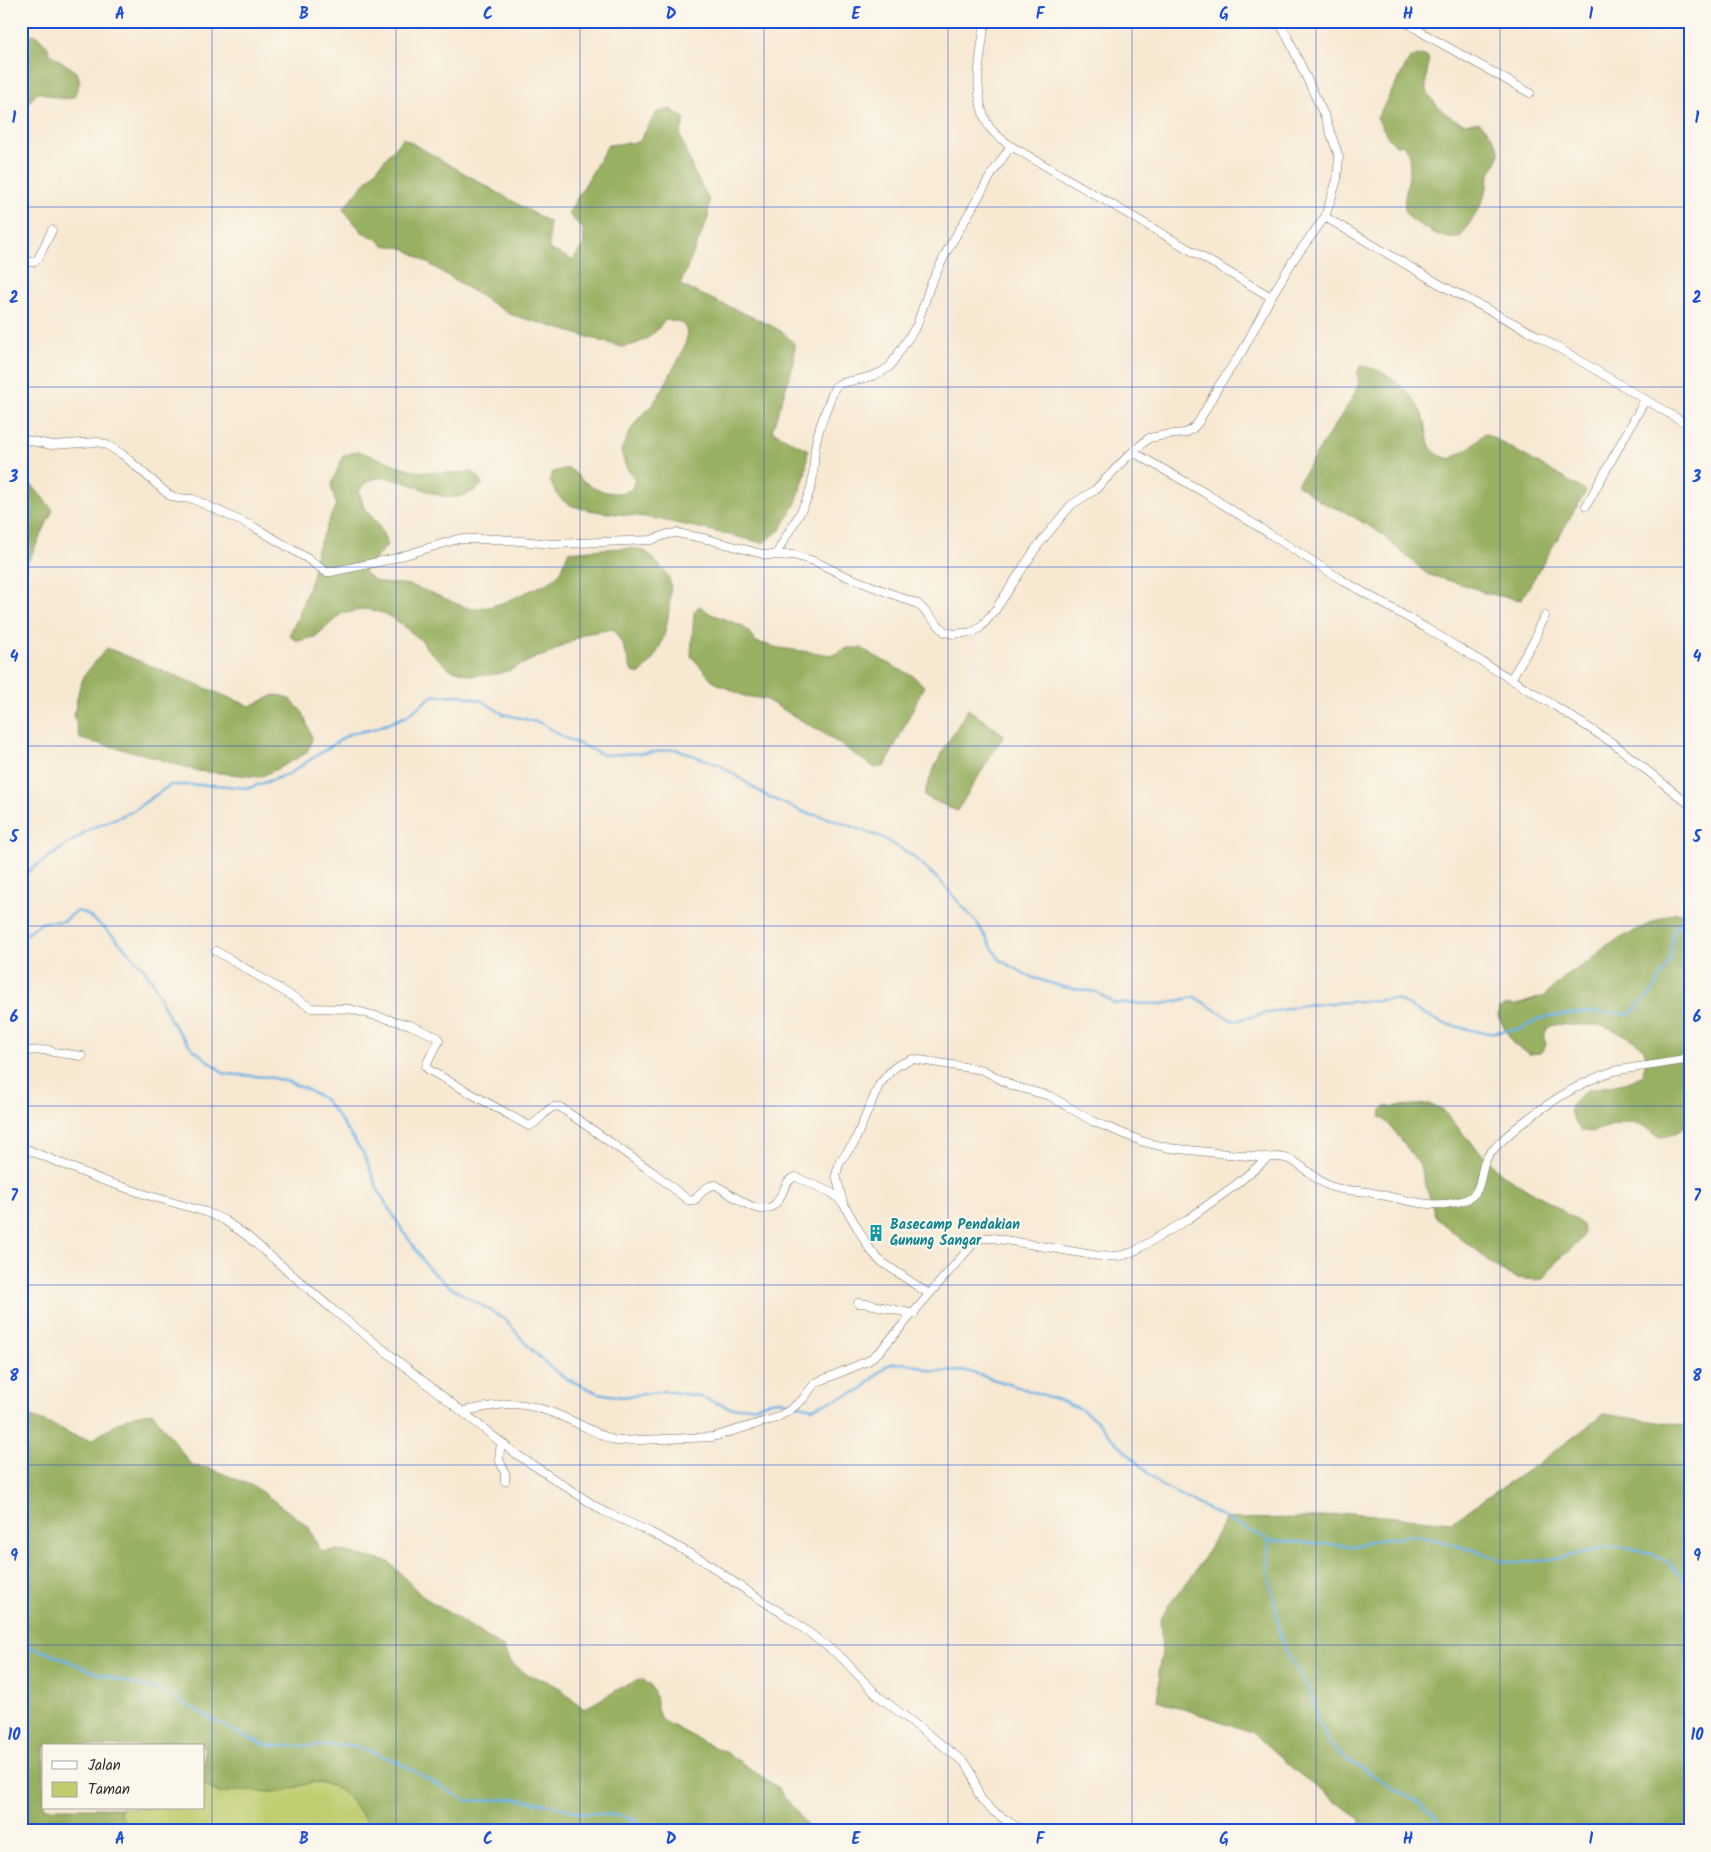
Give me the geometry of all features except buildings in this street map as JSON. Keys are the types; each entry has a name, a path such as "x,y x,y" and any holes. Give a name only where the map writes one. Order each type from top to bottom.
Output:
{"street":[{"path":"985,21 978,80 983,113 993,132 1010,146 1271,297"},
{"path":"21,438 52,445 98,442 107,445 122,454 169,495 177,498 193,499 254,527 305,557 326,572 392,559 458,539 480,538 553,544 652,540 668,534 677,534 707,538 766,555 793,555 814,561 843,575 918,604 945,632 954,634 973,632 981,627 996,609 1036,548 1071,505 1094,490 1151,437 1185,433 1198,423 1218,387 1243,350 1294,259 1324,216 1337,180 1339,157 1325,117 1278,21"},
{"path":"1404,21 1530,93"},
{"path":"776,555 784,537 799,516 811,488 820,423 835,387 839,384 873,375 890,366 917,325 930,286 947,251 1010,146"},
{"path":"1324,216 1441,285 1540,337 1690,426"},
{"path":"21,264 34,262 38,259 52,230"},
{"path":"21,279 21,309"},
{"path":"1586,506 1645,400"},
{"path":"1134,452 1206,493 1342,580 1426,628 1614,744 1690,806"},
{"path":"1511,680 1535,639 1539,626 1545,616"},
{"path":"216,951 312,1008 350,1009 410,1025 437,1037 439,1041 427,1063 426,1067 428,1070 529,1126 535,1123 552,1107 557,1106 661,1178 688,1200 695,1200 710,1185 716,1185 751,1206 760,1209 767,1208 778,1201 789,1181 796,1177 832,1193 843,1203"},
{"path":"21,1051 49,1050 82,1056"},
{"path":"929,1294 878,1260 843,1203 836,1175 840,1161 854,1143 879,1085 898,1065 913,1059 984,1070 1013,1086 1050,1096 1092,1121 1150,1144 1169,1148 1268,1158 1278,1156 1291,1159 1325,1184 1335,1188 1370,1192 1418,1203 1442,1204 1464,1201 1477,1193 1485,1161 1498,1145 1529,1119 1578,1087 1613,1071 1690,1059"},
{"path":"21,1147 102,1180 206,1212 224,1220 247,1236 332,1309 501,1442 578,1496 603,1511 650,1532 704,1561 791,1619 841,1657 877,1695 964,1762 972,1772 976,1789 981,1798 988,1806 1023,1831"},
{"path":"462,1411 508,1404 531,1406 550,1412 616,1441 713,1437 776,1418 790,1410 815,1383 868,1361 886,1346 974,1241 981,1237 1113,1258 1133,1252 1187,1220 1234,1186 1268,1158"},
{"path":"858,1303 914,1314"},
{"path":"501,1442 499,1459 505,1473 505,1481"}],"green space":[{"path":"21,32 35,35 42,40 50,54 77,72 80,81 74,97 52,97 39,92 21,110"},
{"path":"1420,55 1428,57 1426,87 1434,101 1443,111 1460,122 1480,123 1488,131 1499,151 1497,161 1489,176 1482,203 1460,238 1447,238 1439,235 1408,216 1405,210 1405,202 1410,164 1408,154 1404,145 1396,145 1389,139 1377,118 1410,58"},
{"path":"671,109 685,119 680,135 693,170 709,200 708,218 680,285 770,325 784,333 795,345 794,363 772,431 808,450 805,475 796,503 780,530 763,543 665,521 582,509 572,506 560,498 550,480 553,472 568,468 586,483 602,491 620,493 631,490 634,479 626,467 621,450 635,423 658,397 680,355 686,339 687,331 684,325 677,321 665,320 647,338 636,344 622,347 509,314 404,248 383,245 377,239 362,232 343,209 403,138 549,222 549,249 573,260 584,244 583,229 568,214 608,145 639,142 656,113"},
{"path":"1361,366 1382,372 1408,393 1421,412 1431,448 1437,454 1451,459 1469,448 1485,433 1586,491 1521,600 1484,593 1477,589 1427,574 1379,532 1345,512 1321,502 1297,484 1353,397 1359,382 1357,373"},
{"path":"358,451 414,471 441,473 473,472 479,477 482,485 475,491 465,495 446,497 388,478 377,478 367,482 359,491 364,508 378,524 388,544 364,572 370,578 382,583 405,584 419,588 468,608 489,607 550,582 561,572 568,552 619,548 638,549 646,552 666,573 671,588 665,630 654,658 640,674 632,672 623,645 613,629 584,634 546,655 537,657 508,671 491,675 470,675 450,669 427,649 423,642 399,622 383,613 366,609 341,614 315,637 298,641 291,637 290,633 298,617 312,577 317,549 336,504 331,486 343,456"},
{"path":"25,477 53,510 21,577 21,478"},
{"path":"699,606 711,614 742,626 756,642 779,648 832,655 848,648 861,648 912,675 924,686 885,766 875,768 823,733 765,699 744,696 714,682 691,656 694,612"},
{"path":"107,648 250,706 275,695 283,696 291,700 303,713 312,738 310,746 306,753 260,777 198,771 143,754 80,739 74,715 79,689 85,674"},
{"path":"968,709 1004,735 957,811 924,796 937,762"},
{"path":"1676,912 1690,915 1690,1034 1687,1041 1690,1047 1690,1126 1664,1137 1656,1135 1642,1125 1635,1123 1616,1125 1592,1132 1585,1131 1579,1128 1574,1120 1570,1108 1574,1101 1587,1090 1625,1083 1641,1076 1646,1060 1642,1047 1620,1033 1604,1026 1561,1024 1547,1029 1545,1032 1546,1046 1540,1053 1529,1054 1514,1045 1498,1016 1499,1008 1507,1005 1517,1005 1544,996 1568,974 1590,961 1607,945"},
{"path":"1429,1104 1444,1111 1502,1174 1543,1198 1583,1225 1583,1234 1579,1242 1556,1262 1545,1277 1537,1280 1517,1278 1501,1271 1436,1218 1419,1164 1387,1122 1380,1117 1382,1109 1385,1107"},
{"path":"152,1412 192,1466 209,1468 255,1487 308,1526 321,1552 337,1550 389,1562 422,1596 503,1647 510,1662 529,1676 545,1680 560,1688 584,1709 624,1686 642,1679 654,1693 657,1709 662,1720 724,1751 777,1787 806,1824 804,1831 377,1831 342,1791 329,1784 312,1782 282,1792 236,1791 219,1793 205,1786 205,1744 187,1744 170,1741 159,1744 42,1744 42,1810 120,1810 129,1831 21,1831 21,1413 75,1436 92,1440 127,1418"},
{"path":"1604,1414 1690,1427 1690,1831 1360,1831 1360,1819 1298,1773 1252,1732 1157,1700 1160,1679 1158,1671 1162,1653 1160,1621 1168,1606 1195,1572 1226,1519 1311,1518 1351,1513 1451,1522 1547,1457"},
{"path":"312,1782 329,1784 342,1791 377,1831 129,1831 120,1813 120,1810 205,1810 205,1786 219,1793 236,1791 281,1792"}],"waterway":[{"path":"21,873 24,874 90,829 131,812 170,785 214,785 249,788 289,774 349,734 374,729 407,716 432,696 460,695 482,701 503,714 541,723 563,737 604,755 647,753 675,749 720,765 765,795 803,812 828,818 881,837 913,856 941,882 977,923 1000,960 1031,977 1063,987 1096,992 1114,1003 1162,1004 1195,997 1233,1021 1303,1005 1396,999 1441,1023 1485,1033 1520,1029 1545,1017 1585,1012 1630,1014 1652,993 1670,960 1673,932 1690,908"},
{"path":"21,933 26,934 43,922 64,921 77,911 85,913 108,931 142,966 152,980 171,1021 181,1035 193,1049 225,1074 268,1077 286,1081 324,1099 364,1154 378,1190 428,1268 449,1286 506,1320 527,1345 550,1367 567,1379 598,1393 622,1397 665,1391 698,1396 731,1408 757,1406 779,1400 812,1408 861,1390 886,1366 894,1363 911,1364 934,1372 967,1371 1059,1400 1081,1409 1096,1420 1160,1485 1269,1540 1268,1569 1280,1635 1285,1650 1311,1692 1319,1722 1326,1737 1335,1750 1348,1760 1434,1814 1445,1831"},
{"path":"1269,1540 1354,1546 1381,1539 1417,1535 1477,1551 1503,1561 1520,1563 1566,1557 1601,1548 1625,1547 1650,1553 1669,1563 1690,1587"},
{"path":"21,1644 41,1650 102,1675 166,1693 235,1732 266,1745 353,1745 398,1762 467,1801 516,1799 549,1804 581,1813 616,1815 633,1819 654,1831"}],"place":[{"name":"Basecamp Pendakian Gunung Sangar","path":"876,1233"}]}
